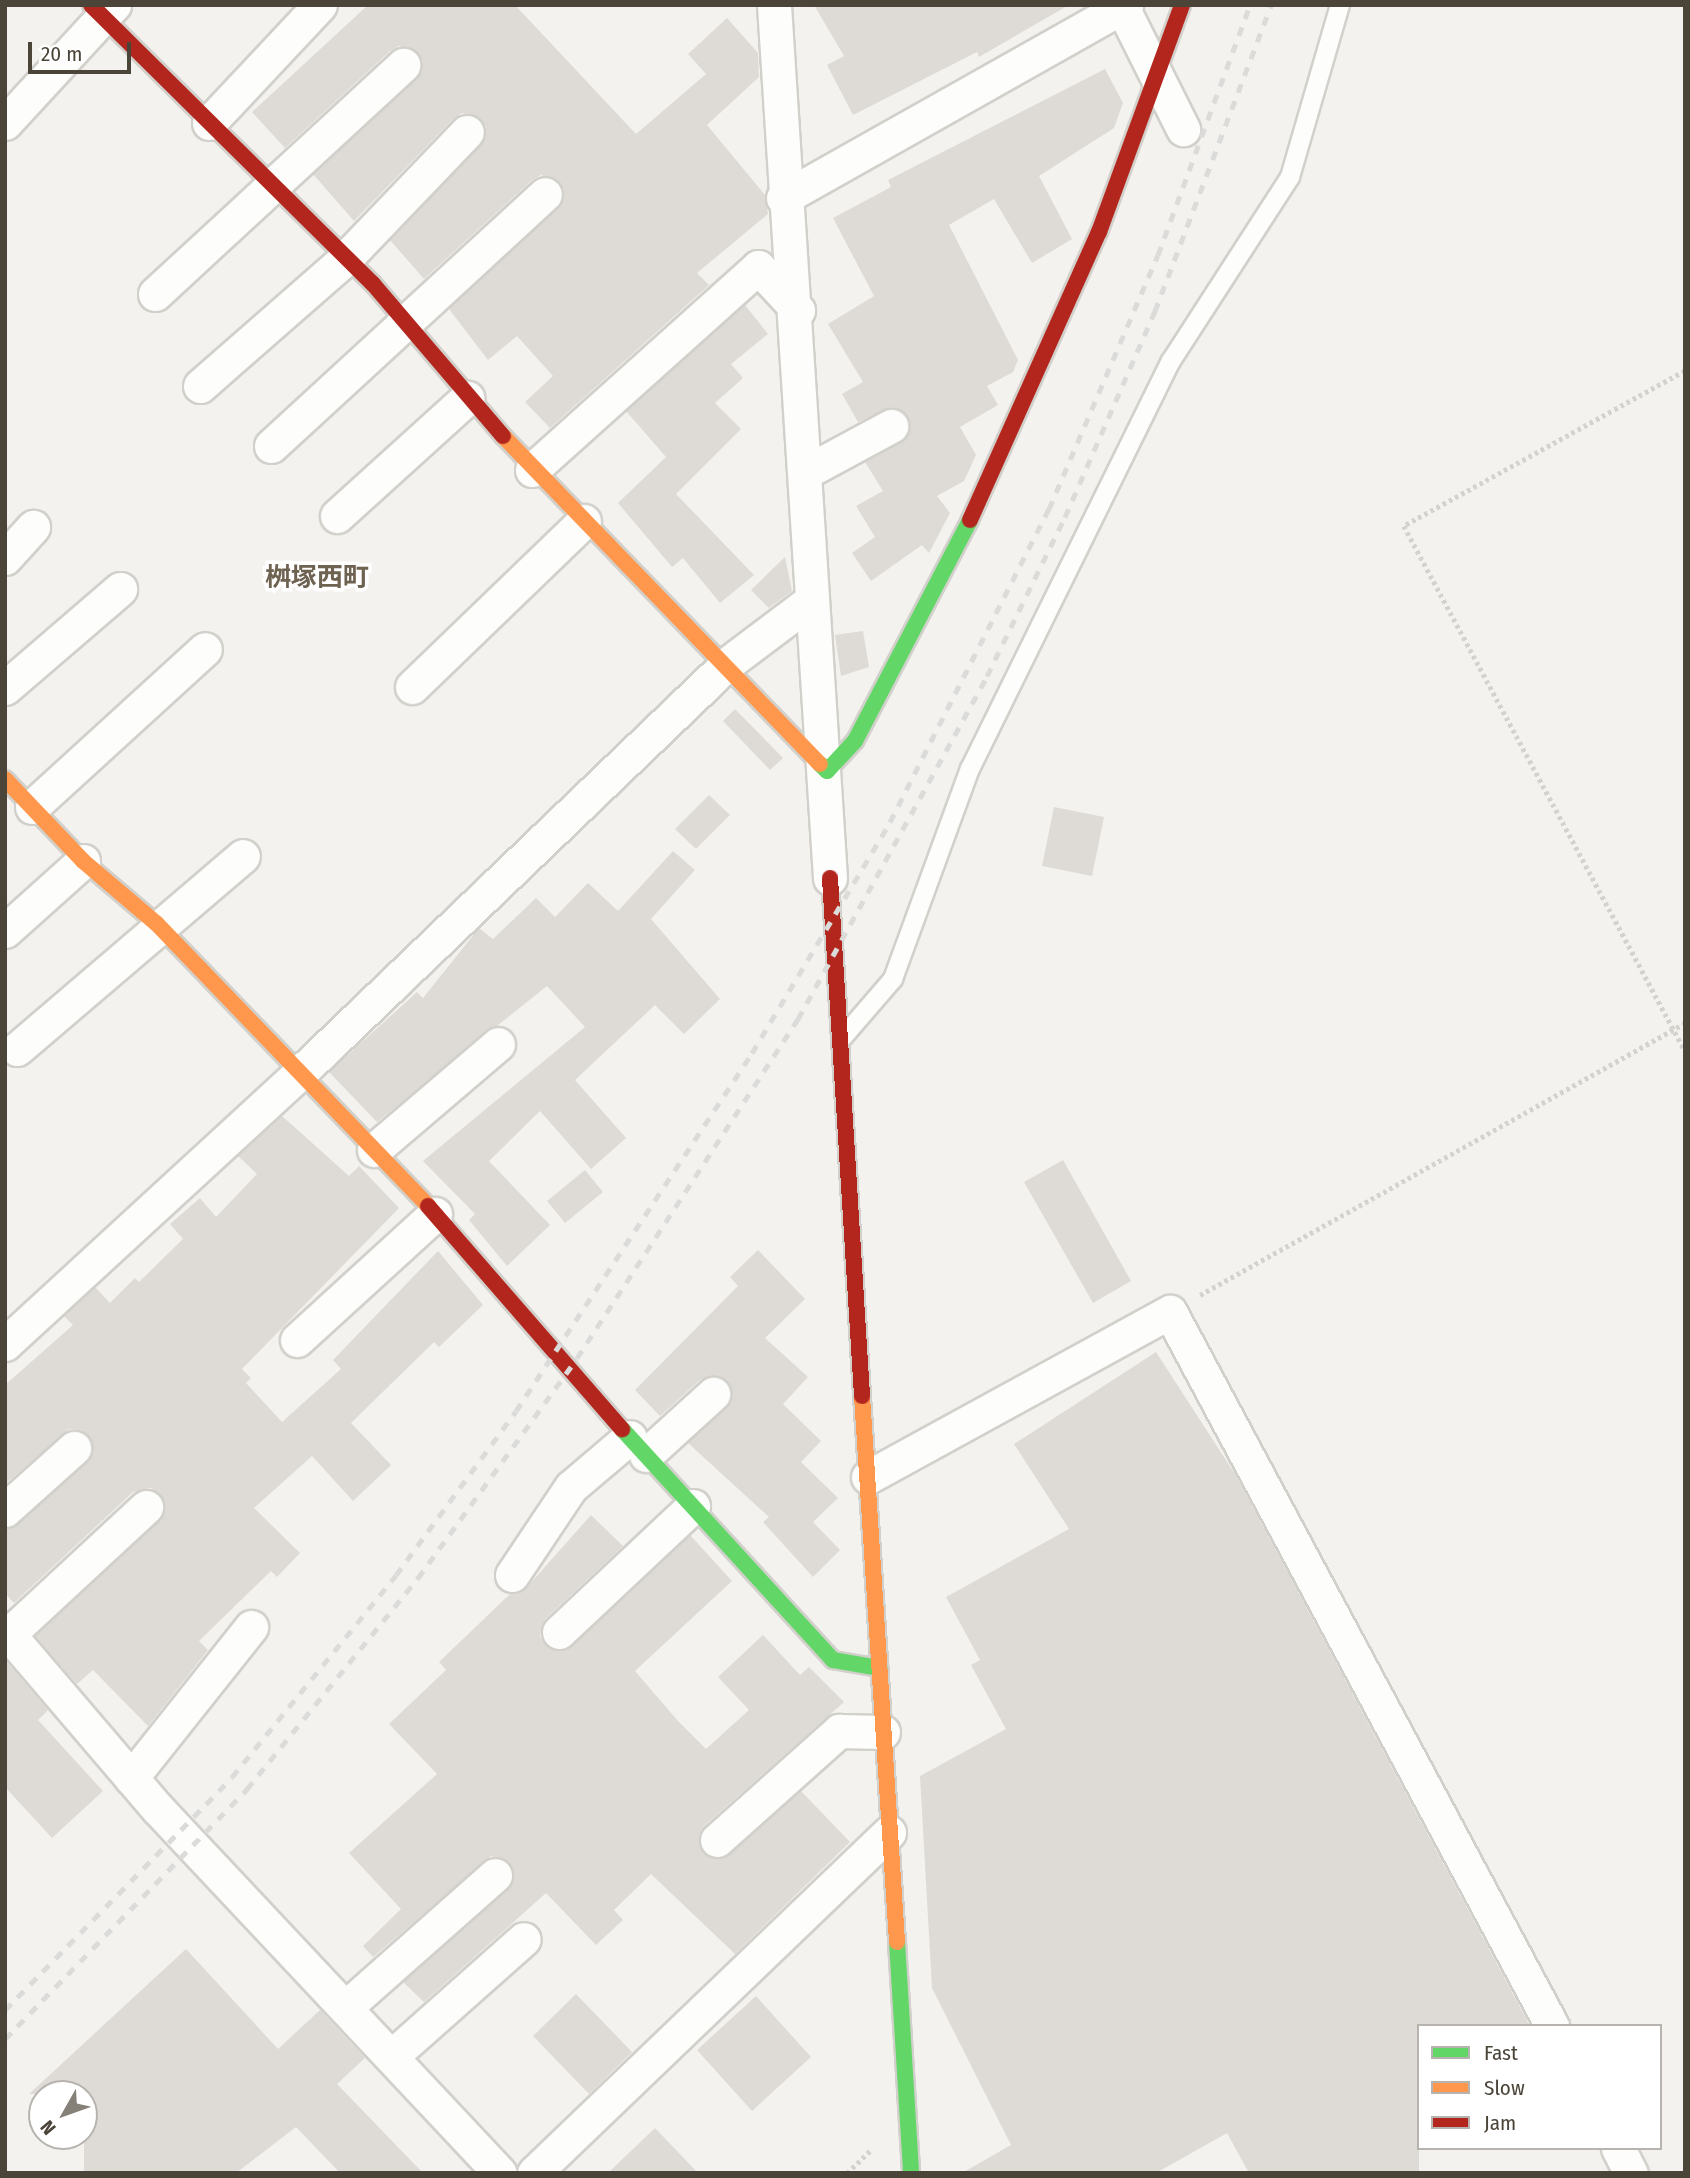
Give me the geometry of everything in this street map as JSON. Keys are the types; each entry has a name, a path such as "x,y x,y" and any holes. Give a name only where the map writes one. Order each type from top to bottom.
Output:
{"street":[{"path":"209,123 320,5"},
{"path":"774,5 783,198 798,310 813,600 827,771 830,878 911,2173"},
{"path":"827,771 855,741 969,523 1099,232 1182,5"},
{"path":"783,198 1123,6 1155,83 1182,129"},
{"path":"5,123 103,9 209,123 345,260 373,284 399,322 533,470 727,664 827,771"},
{"path":"155,294 270,184 403,65"},
{"path":"200,386 345,260 467,132"},
{"path":"271,446 399,322 545,194"},
{"path":"533,470 758,267 798,310"},
{"path":"337,516 467,398"},
{"path":"806,472 891,426"},
{"path":"412,687 584,521"},
{"path":"5,558 33,527"},
{"path":"5,688 120,589"},
{"path":"5,1344 300,1073 416,979 727,664 813,600"},
{"path":"32,807 205,649"},
{"path":"5,779 83,861 157,923 435,1214 638,1446 833,1660 879,1668"},
{"path":"17,1049 157,923 243,856"},
{"path":"5,931 83,861"},
{"path":"374,1150 498,1044"},
{"path":"298,1340 435,1214"},
{"path":"868,1477 1170,1312 1551,2024"},
{"path":"512,1575 570,1488 638,1446 713,1394"},
{"path":"5,1510 74,1448"},
{"path":"559,1632 693,1506"},
{"path":"146,1507 7,1632 131,1778 500,2173"},
{"path":"131,1778 251,1627"},
{"path":"717,1840 839,1731 883,1732"},
{"path":"534,2173 889,1832"},
{"path":"346,2007 495,1875"},
{"path":"392,2056 524,1939"},
{"path":"1619,2150 1631,2173"}],"lane":[{"path":"841,1040 893,979 970,769 1171,361 1290,177 1340,5"}],"path":[{"path":"1685,371 1404,526 1685,1051"},
{"path":"1170,1312 1685,1023"},
{"path":"847,2173 881,2141"}],"building":[{"path":"368,5 515,5 636,134 706,74 688,54 727,18 758,53 759,77 707,125 765,195 768,214 697,273 709,285 550,428 525,402 553,376 517,336 488,360 449,309 558,208 564,190 559,181 541,175 532,180 424,279 390,240 481,145 486,127 480,118 462,113 453,119 354,221 313,174 416,79 422,61 417,52 399,46 390,51 285,148 252,112"},
{"path":"814,5 1069,5 979,57 977,52 853,115 827,65 844,56"},
{"path":"1105,69 1123,103 1114,128 1039,176 1072,239 1032,263 994,199 949,225 1018,360 1013,372 987,386 998,405 960,427 976,455 964,481 937,496 950,513 929,553 922,545 871,581 852,553 875,537 856,506 883,491 865,462 901,443 910,426 892,407 858,422 842,394 863,382 828,324 874,296 833,218 891,187 888,180"},
{"path":"745,305 768,334 731,364 743,378 715,403 741,429 676,494 754,575 720,603 683,558 672,567 618,503 666,457 626,411"},
{"path":"785,557 792,591 769,608 751,590"},
{"path":"863,631 869,667 841,676 835,635"},
{"path":"735,709 783,758 770,770 723,721"},
{"path":"709,795 730,815 696,849 675,829"},
{"path":"1054,807 1104,817 1092,876 1042,866"},
{"path":"673,851 695,870 651,919 720,999 684,1034 655,1005 575,1080 626,1138 591,1169 540,1111 489,1161 550,1225 507,1266 469,1220 475,1214 423,1161 585,1027 547,986 377,1122 329,1072 417,992 423,998 479,928 493,939 536,898 555,917 588,883 618,911"},
{"path":"282,1116 349,1176 359,1166 399,1208 242,1369 251,1378 246,1383 282,1422 341,1369 333,1360 438,1251 483,1305 439,1347 434,1342 351,1423 391,1465 353,1501 312,1456 254,1508 300,1553 277,1577 271,1571 199,1641 208,1650 148,1726 93,1670 77,1684 35,1636 159,1521 165,1502 151,1488 133,1492 14,1603 5,1593 5,1529 87,1462 93,1445 81,1430 69,1429 5,1484 5,1385 73,1325 64,1316 95,1287 110,1303 135,1278 139,1282 183,1239 170,1224 200,1198 216,1217 257,1174 238,1156"},
{"path":"1063,1160 1131,1281 1093,1303 1024,1182"},
{"path":"585,1170 603,1192 565,1223 547,1201"},
{"path":"758,1250 805,1299 765,1338 808,1377 783,1404 821,1441 801,1462 838,1498 813,1522 840,1550 813,1577 763,1522 769,1517 688,1443 731,1400 727,1381 701,1379 660,1416 635,1390 738,1286 730,1277"},
{"path":"1156,1352 1235,1474 1529,2024 1417,2024 1419,2173 1249,2173 1227,2133 1156,2173 962,2173 1011,2145 932,1988 920,1776 1006,1729 971,1665 980,1660 946,1597 1069,1529 1014,1444"},
{"path":"591,1515 623,1546 545,1619 540,1636 546,1646 563,1651 572,1646 690,1535 732,1581 635,1671 678,1721 706,1749 749,1710 718,1677 763,1635 800,1675 809,1667 844,1702 704,1826 699,1835 702,1852 712,1858 729,1855 801,1791 850,1842 735,1954 651,1874 614,1910 623,1920 596,1945 546,1893 424,2002 403,1982 508,1889 514,1872 509,1862 491,1856 373,1957 363,1946 401,1909 349,1853 437,1774 389,1724 446,1670 439,1662 510,1594 528,1586"},
{"path":"5,1660 48,1710 38,1720 103,1791 52,1838 5,1787"},
{"path":"186,1949 278,2049 320,2010 365,2058 337,2084 423,2173 340,2173 296,2127 236,2173 84,2173 84,2150 98,2150 98,2080 44,2080"},
{"path":"576,1994 632,2052 589,2094 533,2036"},
{"path":"756,1996 811,2057 752,2111 697,2050"},
{"path":"655,2128 698,2173 608,2173"}],"railway":[{"path":"5,2010 232,1777 396,1575 516,1411 752,1053 890,822 1049,509 1158,255 1250,5"},
{"path":"5,2039 247,1789 418,1578 577,1358 798,1019 987,676 1065,517 1155,311 1271,5"}],"traffic: fast":[{"path":"820,764 827,771 855,741 970,520"},
{"path":"622,1429 833,1660 879,1668"},
{"path":"897,1942 911,2173"}],"traffic: slow":[{"path":"503,436 820,764"},
{"path":"5,779 83,861 157,924 428,1206"},
{"path":"862,1396 897,1942"}],"traffic: jam":[{"path":"91,5 373,284 503,436"},
{"path":"970,520 1099,232 1182,5"},
{"path":"830,878 862,1396"},
{"path":"428,1206 622,1429"}],"district":[{"name":"桝塚西町","path":"317,578"}]}
